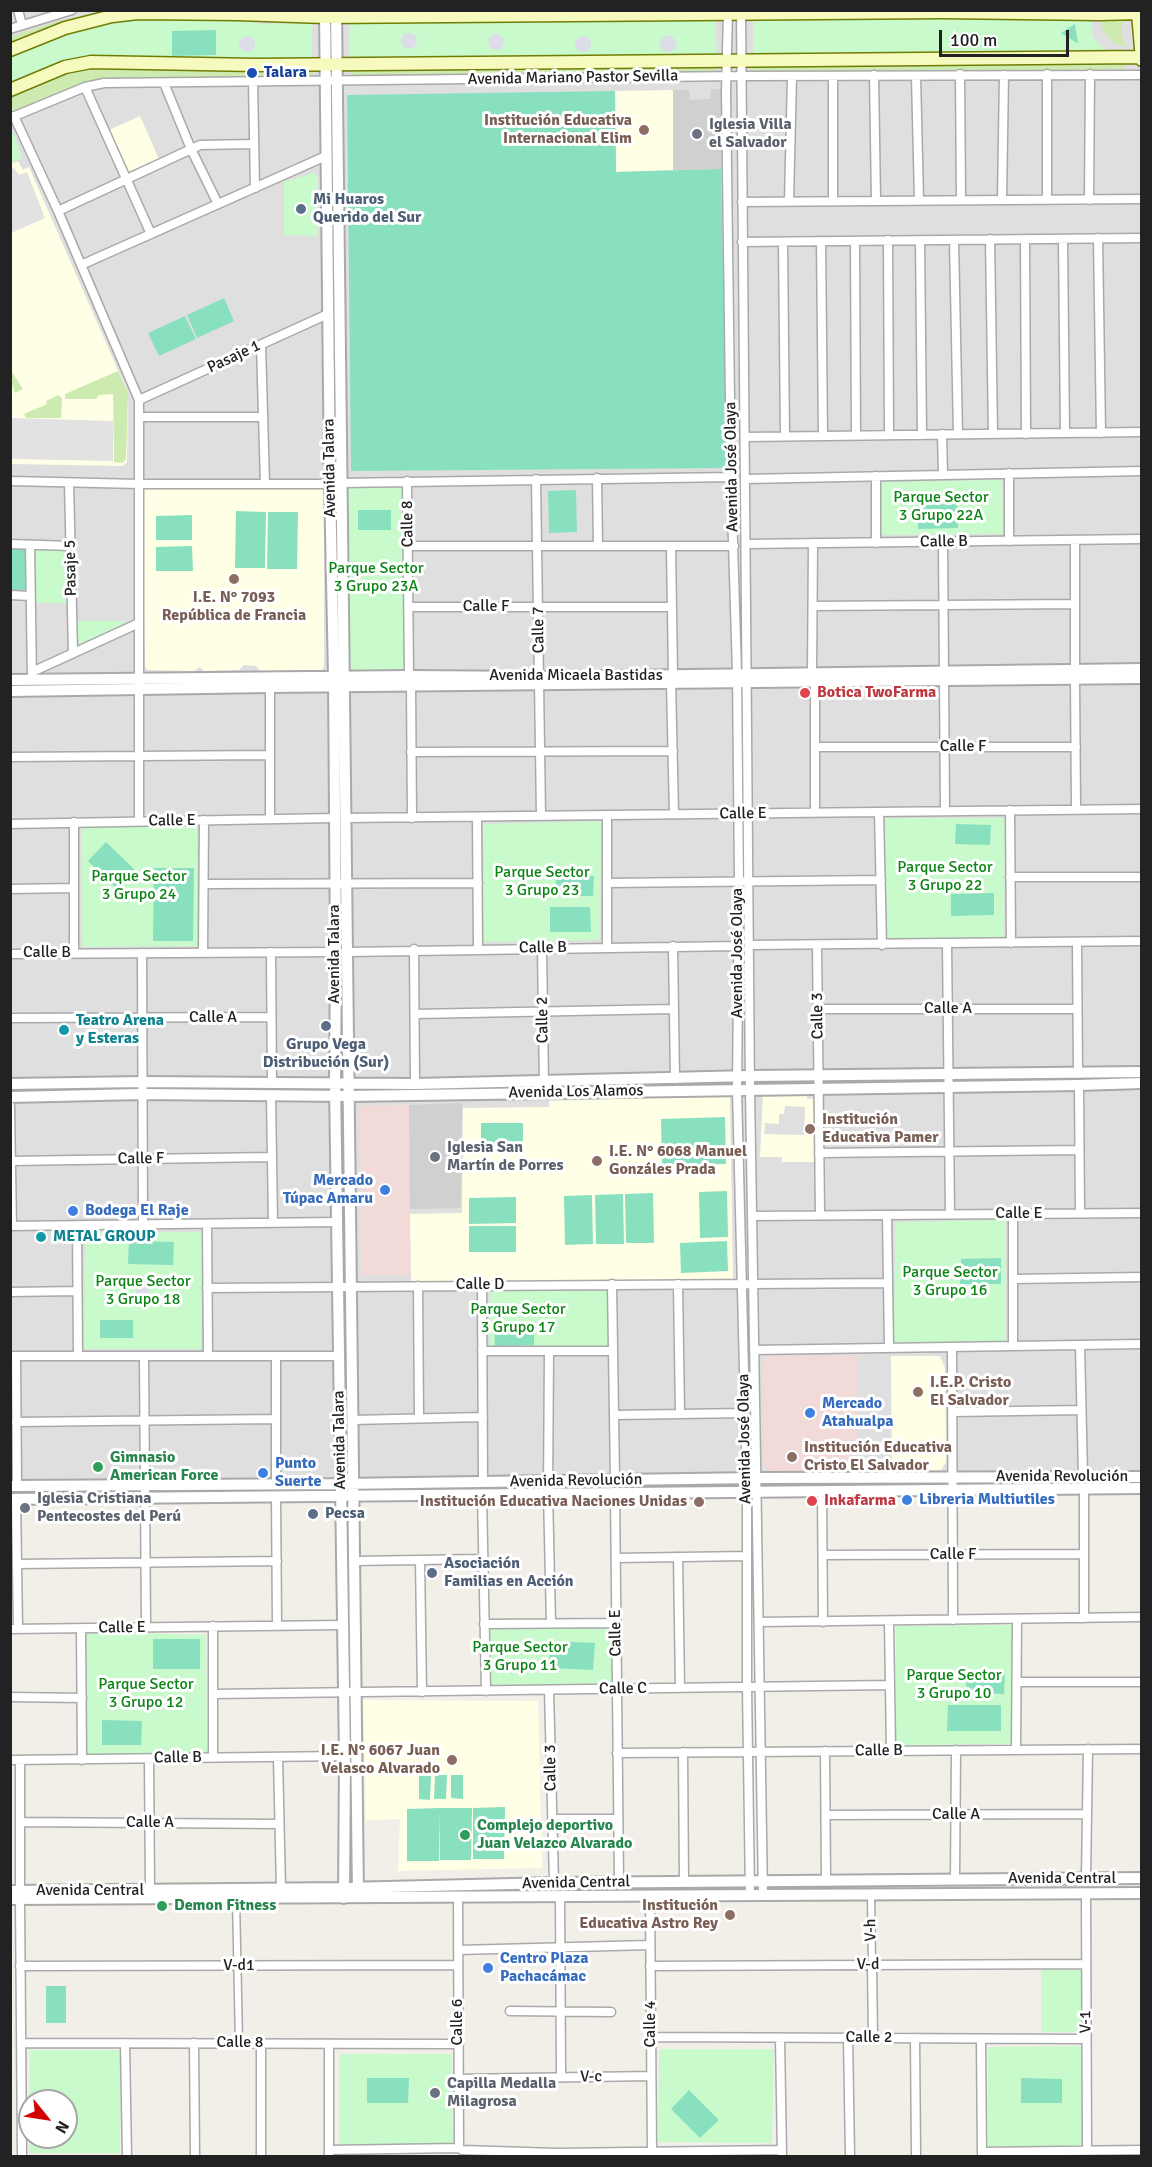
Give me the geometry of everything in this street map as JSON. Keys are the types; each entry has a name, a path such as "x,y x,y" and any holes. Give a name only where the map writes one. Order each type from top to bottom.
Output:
{"main road":[{"path":"10,50 65,28 112,16 138,13 1139,12 1141,58"},
{"name":"Avenida Mariano Pastor Sevilla","path":"10,90 48,73 80,63 330,64 1141,58"}],"street":[{"path":"18,10 22,25"},
{"path":"10,29 71,11"},
{"name":"Avenida José Olaya","path":"728,12 731,477 749,813 754,1350 751,1478"},
{"name":"Avenida José Olaya","path":"741,12 746,544 738,814 737,1090 745,1413 752,1490 759,1622 763,1895"},
{"name":"Avenida Talara","path":"331,14 340,883 341,952 349,1083 358,1892"},
{"path":"1047,74 1047,200"},
{"path":"1089,200 1090,74"},
{"path":"874,75 876,200"},
{"path":"960,75 961,200"},
{"path":"1002,200 1004,75"},
{"name":"Avenida Mariano Pastor Sevilla","path":"12,117 85,87 104,83 727,76 1142,75"},
{"path":"789,201 792,76"},
{"path":"832,76 833,201"},
{"path":"916,76 919,200"},
{"name":"Avenida Talara","path":"331,80 326,156 328,314 335,483"},
{"path":"254,82 255,188"},
{"path":"164,83 191,149 218,204"},
{"path":"85,87 151,234"},
{"path":"12,117 58,211 139,400 139,821"},
{"path":"58,211 200,145 254,144"},
{"path":"81,266 326,156"},
{"path":"742,202 1142,199"},
{"path":"1098,238 1101,433"},
{"path":"742,242 1142,238"},
{"path":"990,239 993,434"},
{"path":"1025,239 1026,434"},
{"path":"1063,239 1065,433"},
{"path":"888,240 889,435"},
{"path":"920,240 922,435"},
{"path":"954,240 958,434"},
{"path":"821,241 823,436"},
{"path":"855,241 856,435"},
{"path":"783,242 785,436"},
{"name":"Pasaje 1","path":"139,400 328,314"},
{"path":"261,345 265,484"},
{"path":"730,384 744,384"},
{"path":"139,417 263,417"},
{"path":"745,437 1142,432"},
{"path":"942,434 943,475"},
{"path":"745,479 1142,471"},
{"path":"1009,473 1009,541"},
{"path":"876,476 876,543"},
{"path":"10,481 265,484 731,477"},
{"path":"597,478 598,546"},
{"name":"Calle 7","path":"536,479 541,816"},
{"name":"Calle 8","path":"407,481 412,818"},
{"name":"Pasaje 5","path":"69,483 73,654"},
{"name":"Calle B","path":"746,544 1142,539"},
{"path":"1074,540 1076,810"},
{"path":"943,542 945,811"},
{"path":"813,543 815,813"},
{"path":"10,544 70,546"},
{"path":"30,545 32,676 139,623"},
{"path":"408,546 734,546"},
{"path":"671,546 674,814"},
{"path":"10,596 30,596"},
{"path":"813,606 1075,604"},
{"name":"Calle F","path":"408,607 672,607"},
{"name":"Avenida Micaela Bastidas","path":"1075,675 1142,669"},
{"name":"Avenida Micaela Bastidas","path":"10,691 139,684 339,681 1075,675 1142,678"},
{"name":"Avenida Micaela Bastidas","path":"10,680 32,676 139,684 270,687 339,681"},
{"path":"270,687 270,819"},
{"name":"Calle F","path":"815,747 1076,747"},
{"path":"411,752 673,751"},
{"path":"10,758 270,755"},
{"name":"Calle E","path":"10,824 1142,809"},
{"path":"1010,810 1011,943"},
{"path":"879,812 882,945"},
{"path":"607,815 607,947"},
{"path":"477,817 478,948"},
{"path":"203,952 204,820"},
{"path":"74,822 74,953"},
{"path":"1010,877 1142,877"},
{"path":"607,883 881,880"},
{"path":"204,884 478,883"},
{"path":"10,889 74,888"},
{"path":"749,945 1142,941"},
{"path":"1077,942 1078,1073"},
{"path":"947,944 950,1214"},
{"name":"Calle 3","path":"817,945 819,1088"},
{"path":"673,946 675,1079"},
{"name":"Calle B","path":"10,954 739,946"},
{"name":"Calle 2","path":"542,948 544,1087"},
{"path":"414,949 415,1084"},
{"path":"271,952 272,1084"},
{"name":"Avenida Talara","path":"341,952 334,1084 345,1756 344,1893"},
{"path":"142,953 143,1225"},
{"path":"415,1014 673,1009"},
{"name":"Calle A","path":"818,1009 1077,1009"},
{"name":"Calle A","path":"10,1018 271,1017"},
{"name":"Avenida Los Alamos","path":"10,1097 142,1094 348,1096 750,1076 1142,1072"},
{"name":"Avenida Los Alamos","path":"10,1084 349,1083 750,1090 1079,1086 1142,1083"},
{"path":"1079,1086 1080,1213"},
{"path":"819,1088 820,1215"},
{"path":"271,1096 273,1223"},
{"path":"10,1106 11,1227 337,1222"},
{"path":"819,1153 1079,1149"},
{"name":"Calle F","path":"11,1161 271,1157"},
{"name":"Calle E","path":"752,1216 1142,1213"},
{"path":"1013,1214 1013,1346"},
{"path":"887,1215 889,1348"},
{"path":"207,1224 208,1356"},
{"path":"77,1226 78,1356"},
{"path":"1013,1279 1142,1277"},
{"path":"753,1284 888,1283"},
{"path":"612,1284 615,1480"},
{"path":"678,1284 680,1414"},
{"name":"Calle D","path":"207,1288 753,1284"},
{"path":"482,1285 483,1482"},
{"path":"418,1286 419,1418"},
{"path":"10,1292 77,1291"},
{"path":"754,1350 1142,1344"},
{"path":"1080,1345 1083,1476"},
{"path":"952,1347 953,1620"},
{"path":"482,1351 613,1351"},
{"path":"549,1351 548,1493 551,1623"},
{"path":"14,1486 16,1422 13,1356 338,1356"},
{"path":"144,1356 146,1627"},
{"path":"276,1356 276,1484"},
{"path":"952,1412 1081,1410"},
{"path":"614,1415 745,1413"},
{"path":"352,1420 483,1417"},
{"path":"16,1422 276,1419"},
{"name":"Avenida Revolución","path":"14,1486 751,1478 1142,1477"},
{"path":"1084,1488 1084,1618"},
{"name":"Avenida Revolución","path":"13,1499 1142,1488"},
{"name":"Avenida José Olaya","path":"750,1895 747,1556 752,1490"},
{"path":"822,1491 823,1622"},
{"name":"Calle E","path":"615,1492 619,1882"},
{"path":"482,1494 486,1691"},
{"path":"276,1496 277,1625"},
{"path":"13,1499 17,1564 14,1629"},
{"name":"Calle F","path":"823,1555 1084,1554"},
{"path":"616,1558 747,1556"},
{"path":"678,1557 680,1688"},
{"path":"354,1561 483,1559"},
{"path":"420,1560 422,1692"},
{"path":"17,1564 277,1561"},
{"path":"759,1622 1142,1617"},
{"path":"1016,1750 1017,1619"},
{"path":"889,1621 891,1750"},
{"path":"484,1624 616,1623"},
{"name":"Calle E","path":"14,1629 342,1625"},
{"path":"213,1626 213,1758"},
{"path":"81,1628 82,1760"},
{"path":"1017,1682 1142,1682"},
{"name":"Calle C","path":"356,1693 890,1685"},
{"name":"Calle 3","path":"549,1690 554,1883"},
{"path":"213,1694 356,1693"},
{"path":"10,1697 82,1698"},
{"path":"1086,1878 1088,1749"},
{"name":"Calle B","path":"617,1753 1142,1749"},
{"path":"955,1880 956,1750"},
{"path":"825,1751 826,1881"},
{"path":"683,1752 684,1882"},
{"name":"Calle B","path":"15,1760 345,1756"},
{"path":"278,1757 281,1889"},
{"path":"149,1759 150,1890"},
{"path":"15,1760 20,1822 15,1895 20,1966 22,2157"},
{"name":"Calle A","path":"825,1815 1087,1814"},
{"path":"552,1819 618,1819"},
{"name":"Calle A","path":"20,1822 279,1824"},
{"name":"Avenida Central","path":"15,1895 236,1898 554,1883 1142,1878"},
{"name":"Avenida Central","path":"15,1895 150,1890 281,1889 344,1893"},
{"name":"Avenida Central","path":"358,1892 458,1897 1142,1893"},
{"name":"V-1","path":"1086,1894 1087,2151"},
{"name":"V-h","path":"871,1895 873,2038"},
{"path":"560,1896 561,2077"},
{"name":"Calle 4","path":"650,1896 652,2152"},
{"name":"Calle 6","path":"458,1897 459,2148"},
{"path":"236,1898 239,2043"},
{"path":"458,1950 650,1945"},
{"name":"V-d","path":"650,1966 1086,1964"},
{"name":"V-d1","path":"20,1966 458,1965"},
{"path":"510,2011 611,2012"},
{"name":"Calle 2","path":"651,2037 1086,2039"},
{"path":"329,2044 329,2153 459,2148 557,2155 652,2152 782,2153 780,2038"},
{"path":"848,2038 850,2157"},
{"path":"915,2038 916,2157"},
{"path":"981,2039 982,2154 1142,2150"},
{"name":"Calle 8","path":"21,2043 459,2044"},
{"path":"125,2043 127,2157"},
{"path":"194,2043 195,2157"},
{"path":"261,2044 261,2157"},
{"name":"V-c","path":"459,2079 651,2076"}],"shaded area":[{"path":"10,11 1141,11 1141,1481 11,1493"},
{"path":"409,33 415,35 417,41 415,47 409,49 403,47 401,41 403,35"},
{"path":"496,34 502,36 504,42 502,48 496,50 490,48 488,42 490,36"},
{"path":"247,36 253,38 255,44 253,50 247,52 241,50 239,44 241,38"},
{"path":"583,36 589,38 591,44 589,50 583,52 577,50 575,44 577,38"},
{"path":"668,36 674,38 676,44 674,50 668,52 662,50 660,44 662,38"},
{"name":"Iglesia Villa el Salvador","path":"711,89 722,89 721,169 673,170 673,90 689,90 690,100 710,99"},
{"name":"Institución Educativa Internacional Elim","path":"673,90 673,170 616,172 615,91"},
{"path":"140,116 159,159 125,173 107,131"},
{"path":"18,161 23,170 29,167 128,393 127,462 123,466 11,464 10,164"},
{"path":"14,168 19,175 27,172 45,218 11,233 11,169"},
{"path":"11,418 113,421 113,461 11,459"},
{"name":"I.E. N° 7093 República de Francia","path":"319,488 324,491 324,666 322,670 260,671 256,666 244,665 239,670 204,671 200,667 194,671 148,670 145,667 142,492 146,489"},
{"name":"Institución Educativa Pamer","path":"763,1094 807,1095 807,1099 813,1099 813,1113 816,1114 815,1162 782,1162 782,1157 760,1157","holes":["785,1106 805,1107 804,1135 764,1134 765,1123 779,1124 779,1114 784,1114"]},
{"name":"I.E. N° 6068 Manuel Gonzáles Prada","path":"730,1097 733,1279 411,1284 410,1214 462,1213 463,1108 549,1107 549,1101"},
{"name":"Iglesia San Martín de Porres","path":"462,1103 461,1208 410,1209 409,1105"},
{"name":"Mercado Túpac Amaru","path":"409,1105 409,1275 361,1275 360,1106"},
{"path":"143,1283 148,1285 150,1290 148,1295 143,1297 138,1295 136,1290 138,1285"},
{"name":"Mercado Atahualpa","path":"767,1356 857,1356 857,1473 771,1473 764,1465 763,1360"},
{"name":"I.E.P. Cristo El Salvador","path":"891,1356 940,1356 945,1368 946,1462 941,1470 892,1470"},
{"name":"I.E. N° 6067 Juan Velasco Alvarado","path":"363,1700 538,1701 542,1868 398,1871 400,1819 366,1820"}],"green space":[{"path":"112,11 11,45 11,37 36,28"},
{"path":"234,18 262,24 312,23 312,58 102,57 11,84 11,57 90,26 128,20"},
{"path":"1093,18 1092,34 1109,52 753,55 753,19"},
{"path":"715,19 717,55 350,58 349,23"},
{"path":"1124,19 1122,34 1127,47 1109,38 1102,26 1102,20"},
{"path":"1075,24 1078,43 1061,33"},
{"path":"216,30 216,55 172,56 172,31"},
{"path":"1124,61 1124,69 754,74 753,64"},
{"path":"716,64 716,74 351,77 350,67"},
{"path":"94,68 313,68 313,78 112,79 55,95 11,113 11,93 48,77"},
{"path":"615,91 616,172 721,169 727,468 351,471 347,95"},
{"path":"14,133 22,158 11,163 11,134"},
{"name":"Mi Huaros Querido del Sur","path":"314,173 318,176 318,236 284,235 284,182"},
{"path":"224,298 234,321 197,338 187,315"},
{"path":"185,316 196,339 159,356 148,333"},
{"path":"10,369 23,389 15,393 11,382"},
{"path":"118,371 128,393 126,459 123,463 114,462 113,394 99,395 96,399 65,399 65,394"},
{"path":"58,395 62,398 61,418 26,418 24,414 47,404 46,401"},
{"name":"Parque Sector 3 Grupo 22A","path":"1002,480 1003,534 880,535 880,482"},
{"name":"Parque Sector 3 Grupo 23A","path":"403,486 405,670 349,671 347,487"},
{"path":"576,490 577,532 549,533 548,491"},
{"path":"957,504 958,528 918,529 918,505"},
{"path":"358,510 391,510 391,530 358,530"},
{"path":"236,511 266,512 265,568 235,568"},
{"path":"268,512 298,512 297,569 267,569"},
{"path":"192,515 192,540 156,540 156,516"},
{"path":"192,546 193,571 156,571 156,547"},
{"path":"68,547 69,603 33,603 32,548"},
{"path":"10,549 25,549 25,590 11,590"},
{"path":"77,621 126,621 78,645"},
{"name":"Parque Sector 3 Grupo 22","path":"885,818 1005,818 1004,937 887,939"},
{"name":"Parque Sector 3 Grupo 23","path":"601,821 600,940 484,942 483,824"},
{"path":"956,824 991,825 990,845 955,844"},
{"name":"Parque Sector 3 Grupo 24","path":"197,825 197,946 82,947 81,826"},
{"path":"106,842 137,872 119,891 88,861"},
{"path":"154,868 194,868 193,941 153,941"},
{"path":"556,876 594,876 593,896 555,896"},
{"path":"994,893 994,915 951,916 951,894"},
{"path":"550,907 590,907 591,932 550,932"},
{"path":"725,1117 726,1164 662,1166 661,1119"},
{"path":"481,1123 523,1123 523,1145 481,1145"},
{"path":"727,1191 728,1237 700,1238 699,1192"},
{"path":"653,1193 654,1243 626,1243 625,1194"},
{"path":"623,1194 624,1244 596,1244 595,1195"},
{"path":"592,1195 593,1244 565,1245 564,1196"},
{"path":"516,1197 516,1223 469,1224 469,1198"},
{"name":"Parque Sector 3 Grupo 16","path":"1006,1220 1006,1342 894,1343 895,1222"},
{"path":"469,1226 516,1226 516,1252 469,1252"},
{"name":"Parque Sector 3 Grupo 18","path":"85,1232 202,1232 201,1349 84,1349"},
{"path":"129,1241 174,1242 173,1265 128,1264"},
{"path":"727,1241 728,1271 681,1273 680,1243"},
{"path":"1001,1258 1001,1284 960,1284 961,1259"},
{"name":"Parque Sector 3 Grupo 17","path":"490,1291 607,1291 608,1346 490,1348"},
{"path":"100,1320 133,1320 133,1338 100,1338"},
{"path":"534,1322 534,1345 495,1346 494,1323"},
{"name":"Parque Sector 3 Grupo 10","path":"1012,1625 1013,1744 896,1745 896,1626"},
{"name":"Parque Sector 3 Grupo 11","path":"611,1626 612,1683 491,1687 490,1629"},
{"name":"Parque Sector 3 Grupo 12","path":"84,1632 206,1635 207,1753 87,1755"},
{"path":"153,1639 200,1639 200,1669 153,1669"},
{"path":"550,1641 595,1643 593,1670 549,1668"},
{"path":"967,1670 1005,1671 1004,1694 966,1693"},
{"path":"948,1705 1001,1705 1001,1731 947,1731"},
{"path":"102,1720 142,1721 141,1745 102,1745"},
{"path":"435,1775 447,1775 446,1799 434,1799"},
{"path":"451,1775 463,1775 463,1799 451,1798"},
{"path":"419,1776 431,1776 430,1800 419,1799"},
{"path":"505,1807 504,1859 473,1859 473,1808"},
{"path":"472,1808 471,1860 440,1860 439,1813 439,1861 407,1861 407,1809"},
{"path":"1082,1968 1083,2032 1041,2032 1041,1969"},
{"path":"46,1986 66,1986 66,2023 46,2023"},
{"path":"1083,2046 1084,2146 988,2146 988,2047"},
{"path":"659,2049 774,2049 772,2143 658,2142"},
{"path":"30,2050 121,2050 120,2153 29,2153 29,2149 78,2149 78,2089 30,2089"},
{"path":"339,2054 452,2054 453,2146 339,2147"},
{"path":"367,2078 409,2078 408,2103 367,2103"},
{"path":"1021,2078 1062,2079 1062,2103 1021,2103"},
{"path":"689,2090 719,2120 700,2138 671,2109"}],"place":[{"name":"Talara","path":"252,73"},
{"name":"Institución Educativa Internacional Elim","path":"644,130"},
{"name":"Iglesia Villa el Salvador","path":"697,134"},
{"name":"Mi Huaros Querido del Sur","path":"301,209"},
{"name":"I.E. N° 7093 República de Francia","path":"234,579"},
{"name":"Botica TwoFarma","path":"805,693"},
{"name":"Grupo Vega Distribución (Sur)","path":"326,1026"},
{"name":"Teatro Arena y Esteras","path":"64,1030"},
{"name":"Institución Educativa Pamer","path":"810,1129"},
{"name":"Iglesia San Martín de Porres","path":"435,1157"},
{"name":"I.E. N° 6068 Manuel Gonzáles Prada","path":"597,1161"},
{"name":"Mercado Túpac Amaru","path":"385,1190"},
{"name":"Bodega El Raje","path":"73,1211"},
{"name":"METAL GROUP","path":"41,1237"},
{"name":"I.E.P. Cristo El Salvador","path":"918,1392"},
{"name":"Mercado Atahualpa","path":"810,1413"},
{"name":"Institución Educativa Cristo El Salvador","path":"792,1457"},
{"name":"Gimnasio American Force","path":"98,1467"},
{"name":"Punto Suerte","path":"263,1473"},
{"name":"Libreria Multiutiles","path":"907,1500"},
{"name":"Inkafarma","path":"812,1501"},
{"name":"Institución Educativa Naciones Unidas","path":"699,1502"},
{"name":"Iglesia Cristiana Pentecostes del Perú","path":"25,1508"},
{"name":"Pecsa","path":"313,1514"},
{"name":"Asociación Familias en Acción","path":"432,1573"},
{"name":"I.E. N° 6067 Juan Velasco Alvarado","path":"452,1760"},
{"name":"Complejo deportivo Juan Velazco Alvarado","path":"465,1835"},
{"name":"Demon Fitness","path":"162,1906"},
{"name":"Institución Educativa Astro Rey","path":"730,1915"},
{"name":"Centro Plaza Pachacámac","path":"488,1968"},
{"name":"Capilla Medalla Milagrosa","path":"435,2093"}]}
